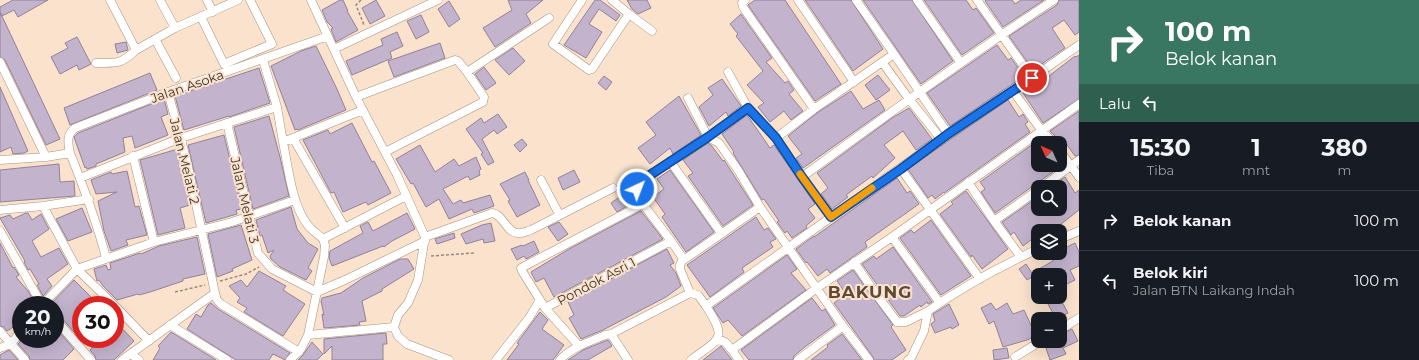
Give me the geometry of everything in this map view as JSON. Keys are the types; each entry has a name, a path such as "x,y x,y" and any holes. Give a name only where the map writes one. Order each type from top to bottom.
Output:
{"street":[{"path":"110,0 136,50"},
{"path":"160,0 175,28"},
{"path":"207,0 213,12"},
{"path":"96,63 120,62 136,50 175,28 238,0"},
{"path":"201,17 224,64 272,44 250,0"},
{"path":"312,0 356,97 385,152 425,239 423,256 414,293 398,315 394,327 398,336 407,344 449,360"},
{"path":"334,49 438,0"},
{"path":"582,0 553,44 589,70 592,69 629,14"},
{"path":"612,0 652,31"},
{"path":"745,0 742,3 743,7 814,109"},
{"path":"798,0 854,82"},
{"path":"856,0 920,91 948,134"},
{"path":"917,0 960,63"},
{"path":"977,0 1032,78"},
{"path":"802,177 920,91 1054,0"},
{"path":"467,72 549,18"},
{"name":"Jalan Asoka","path":"70,153 67,140 68,135 70,131 75,128 168,92 328,36"},
{"path":"156,39 176,78"},
{"path":"706,306 901,169 940,139 1079,45"},
{"path":"776,138 814,109 894,54"},
{"path":"263,60 277,107 295,200 300,213 307,224 323,239 325,246 308,335 299,352 290,360"},
{"path":"356,97 455,60 458,61 467,72 484,97 483,102 385,152"},
{"path":"0,62 46,157"},
{"path":"882,62 940,139"},
{"path":"728,72 748,108 776,138 831,217"},
{"path":"1013,91 1047,136"},
{"name":"Jalan Melati 2","path":"168,92 181,138 215,293"},
{"path":"688,98 708,137 718,143 738,170 760,207 788,248 869,360"},
{"path":"732,350 817,288 892,237 1079,104"},
{"path":"80,178 181,138 277,107"},
{"path":"682,261 682,258 671,241 643,204 637,189 638,185 670,161 708,137 748,108"},
{"path":"283,142 363,110"},
{"name":"Jalan Melati 3","path":"227,124 258,253 272,269 317,292"},
{"path":"292,138 345,228"},
{"path":"0,160 46,157 70,153 89,199 106,258"},
{"path":"133,156 154,242"},
{"path":"1052,180 1079,160"},
{"path":"670,161 721,233"},
{"path":"1067,161 1079,177"},
{"path":"901,169 980,279"},
{"path":"541,180 559,214"},
{"path":"968,182 994,221 1021,257"},
{"path":"317,292 346,280 425,239 492,213 497,215 513,232 516,234 521,233 531,230 559,214 613,188"},
{"path":"994,221 1031,195"},
{"path":"323,239 406,196"},
{"path":"0,210 43,206 89,199"},
{"path":"0,231 42,305 77,269 154,242 249,216 295,200"},
{"path":"545,308 521,268 643,204"},
{"path":"43,206 77,269 104,296"},
{"path":"691,360 716,341 719,336 719,329 706,306 698,296 690,292 680,269 680,265 682,261 760,207"},
{"path":"1067,237 1078,234"},
{"path":"892,237 940,303"},
{"name":"Pondok Asri 1","path":"579,346 545,308 671,241"},
{"path":"854,262 897,322 906,322 928,311 997,269 1031,252"},
{"path":"560,360 565,354 579,346 605,334 611,334 690,292"},
{"path":"122,360 215,293 217,300 221,304 299,352"},
{"path":"496,360 529,318 540,300"},
{"path":"908,360 911,358 924,331 928,311"},
{"path":"124,316 149,341"},
{"path":"1067,326 1079,318"},
{"path":"170,325 227,360"},
{"path":"798,360 843,326"},
{"path":"308,335 394,327"},
{"path":"64,329 91,360"},
{"path":"0,331 25,360"},
{"path":"611,334 628,360"},
{"path":"716,341 723,340 739,360"},
{"path":"0,348 11,344"},
{"path":"1015,357 1031,347"},
{"path":"131,354 139,360"}],"path":[{"path":"360,0 356,5 367,33"},
{"path":"423,256 474,253"}],"building":[{"path":"13,0 48,0 18,17 14,10 2,16 0,7"},
{"path":"340,0 343,0 347,11 358,30 336,42 331,29 333,28 327,22 322,10"},
{"path":"376,0 385,16 370,24 362,8"},
{"path":"508,0 543,0 526,14 531,23 495,47 483,28 512,10"},
{"path":"595,0 600,0 620,15 616,21 599,9 589,24 602,32 586,58 564,45"},
{"path":"627,0 647,0 651,8 638,14 632,9"},
{"path":"755,0 785,0 841,84 815,101 748,5"},
{"path":"805,0 851,0 883,49 853,71"},
{"path":"863,0 912,0 953,61 921,84"},
{"path":"924,0 966,0 973,10 976,8 994,33 962,55"},
{"path":"1012,0 1015,4 1021,0 1044,0 1003,27 985,1"},
{"path":"1059,0 1079,0 1079,32 1075,35 1064,20 1052,28 1065,48 1033,70 1009,36 1057,5"},
{"path":"449,1 460,19 449,27 438,9"},
{"path":"0,12 60,139 46,145 5,60 0,57"},
{"path":"741,14 772,58 766,62 785,83 788,81 794,90 789,94 803,111 791,120 784,111 770,122 758,107 764,103 747,85 763,71 736,36 738,34 730,24"},
{"path":"421,15 429,32 416,39 407,21"},
{"path":"397,32 403,46 390,52 392,58 352,75 346,61 383,45 381,39"},
{"path":"77,37 91,64 79,70 77,65 60,74 51,57 68,48 65,43"},
{"path":"126,42 128,50 117,53 115,44"},
{"path":"440,43 445,58 394,77 388,61"},
{"path":"997,45 1008,60 1011,58 1024,76 950,126 927,93"},
{"path":"316,46 346,110 295,130 271,66 301,51"},
{"path":"513,48 525,61 509,75 495,60"},
{"path":"1079,55 1079,99 1043,123 1023,93 1035,85 1036,86 1075,56 1076,57"},
{"path":"484,67 496,83 486,90 475,74"},
{"path":"259,68 270,103 184,130 175,96"},
{"path":"150,73 157,90 70,125 64,108"},
{"path":"878,75 890,90 876,100 865,85"},
{"path":"604,76 612,82 606,90 598,83"},
{"path":"722,79 741,106 728,116 726,112 709,126 699,107 713,95 708,88"},
{"path":"0,87 28,151 24,153 13,154 11,147 0,152"},
{"path":"851,91 863,109 879,100 885,110 803,168 796,158 802,154 788,136 817,113"},
{"path":"679,96 701,135 673,154 670,148 650,164 638,148 656,135 646,122"},
{"path":"164,99 168,114 161,117 168,135 135,148 132,136 123,138 125,152 96,164 96,166 87,169 86,167 85,168 74,137 78,133"},
{"path":"1008,100 1019,117 1023,114 1028,122 1025,124 1030,132 935,199 932,195 928,198 908,169"},
{"path":"909,108 932,139 916,150 903,131 884,145 895,158 873,178 872,176 846,195 848,197 832,209 821,194 828,188 817,173 892,118"},
{"path":"1079,111 1079,155 1075,156 1067,145 1067,136 1055,136 1050,131"},
{"path":"498,114 507,127 497,134 494,130 482,139 494,162 488,165 481,154 483,153 466,129 481,118 484,123"},
{"path":"747,115 770,148 774,145 815,204 808,209 815,218 806,226 807,228 792,238 787,231 785,233 777,222 779,221 764,199 762,200 722,134"},
{"path":"269,116 289,196 253,209 234,127"},
{"path":"352,123 372,162 374,161 391,193 368,205 366,202 343,212 334,192 331,193 303,140 328,130 330,134"},
{"path":"224,135 242,209 236,210 237,214 206,223 188,145"},
{"path":"522,139 527,145 520,152 514,145"},
{"path":"708,143 723,161 724,160 753,205 723,226 688,176 693,173 683,160"},
{"path":"420,145 435,172 454,159 459,166 476,157 481,169 479,171 480,175 470,180 468,176 443,189 453,204 461,200 463,203 490,195 494,206 474,213 472,209 449,219 439,199 426,207 413,183 411,184 396,159"},
{"path":"1031,145 1031,172 1053,172 1042,180 1031,180 1031,187 995,213 981,192 985,189 980,182"},
{"path":"178,149 190,205 180,208 185,228 158,235 140,160"},
{"path":"59,164 60,182 74,181 75,196 0,202 0,170"},
{"path":"574,170 580,182 563,190 558,178"},
{"path":"670,170 714,232 686,252 662,217 665,214 653,197 664,189 657,179"},
{"path":"127,171 135,207 139,206 147,235 126,240 128,245 111,251 104,231 98,201 117,192 96,194 91,180 111,172 112,174"},
{"path":"525,172 540,205 517,217 508,201 510,200 500,184"},
{"path":"897,178 907,193 910,191 919,204 865,242 867,247 830,273 827,269 818,276 796,249"},
{"path":"1067,180 1075,193 1079,190 1079,210 1061,224 1031,224 1031,240 1023,246 1014,232 1011,235 1002,222 1031,202 1031,216 1067,216"},
{"path":"966,191 1008,249 982,269 972,255 971,257 940,214 953,204 951,202"},
{"path":"621,196 627,206 617,212 611,203"},
{"path":"291,207 297,229 308,243 318,249 308,268 312,271 306,280 280,267 271,259 270,256 274,250 268,253 262,235 260,236 256,220"},
{"path":"82,208 92,232 68,241 56,219"},
{"path":"641,211 663,239 554,297 544,278 536,282 531,272 569,249"},
{"path":"28,213 32,220 41,214 49,229 32,241 41,257 59,248 68,264 47,279 52,286 43,296 37,285 39,284 30,269 28,270 24,262 25,261 0,218 10,215 13,219"},
{"path":"407,213 415,229 384,247 383,246 332,266 329,258 330,251 363,233 360,226 368,222 373,231"},
{"path":"756,217 764,230 768,228 776,239 770,242 773,247 742,268 744,272 710,297 687,265"},
{"path":"931,220 971,276 941,295 900,238 911,230 914,233"},
{"path":"559,222 568,234 558,241 548,227"},
{"path":"491,223 495,241 484,243 483,239 466,244 461,234 482,225"},
{"path":"241,225 252,260 232,269 233,271 217,277 208,234"},
{"path":"454,233 455,238 437,244 435,239"},
{"path":"197,237 205,274 183,279 183,281 150,292 124,298 124,296 113,296 99,280 97,281 94,269 106,265 108,270 111,269 110,263 140,253 141,254 159,246"},
{"path":"534,241 539,252 526,259 524,256 517,260 511,249"},
{"path":"0,243 13,268 14,267 19,275 16,277 31,296 12,296 12,328 7,331 4,327 0,326"},
{"path":"1075,243 1079,252 1079,266 1070,270 1075,280 1067,284 1067,268 1041,268 1053,260 1067,260 1067,247"},
{"path":"893,247 932,302 928,304 927,302 921,307 920,305 904,316 900,316 862,264 874,256 876,259"},
{"path":"667,249 674,263 670,265 676,273 681,286 666,297 603,330 581,339 569,318 574,315 568,302"},
{"path":"787,255 797,269 791,273 806,290 742,336 728,320 723,323 713,308"},
{"path":"400,259 408,259 414,269 382,289 382,291 362,301 366,321 359,322 360,325 324,328 322,298 341,293 363,278"},
{"path":"1026,264 1031,272 1031,278 1027,280 1019,269"},
{"path":"853,270 893,325 891,327 906,350 892,360 874,360 834,303 846,294 837,281"},
{"path":"259,271 286,286 283,290 305,304 283,336 244,312 247,308 237,302 240,298 229,286 241,280 247,287"},
{"path":"74,280 90,296 72,296 72,330 64,321 64,296 59,296"},
{"path":"812,298 822,311 825,309 835,325 794,356 793,360 749,360 741,350"},
{"path":"211,303 218,309 290,353 285,360 273,354 269,360 236,360 187,329 196,314 201,317 208,305"},
{"path":"991,303 996,310 1007,303 1013,314 1024,310 1031,325 1031,338 1003,347 994,321 989,324 981,308"},
{"path":"949,304 959,325 952,329 951,327 935,333 931,324 935,321 933,314"},
{"path":"1048,304 1063,304 1068,313 1067,312 1052,312"},
{"path":"540,312 548,320 542,329 564,345 553,360 507,360 519,344 517,343"},
{"path":"1072,329 1078,341 1067,346 1067,332"},
{"path":"124,330 134,341 114,360 96,360 95,356 90,350 92,348 124,348"},
{"path":"171,332 216,360 153,360 160,348 158,346"},
{"path":"386,333 387,344 383,344 383,360 332,360 332,346 324,354 324,339"},
{"path":"842,334 862,360 811,360 828,347 827,345"},
{"path":"64,337 74,349 63,360 30,360 29,356 22,348 64,348"},
{"path":"608,340 612,346 588,360 568,360 583,350"},
{"path":"312,342 323,354 317,360 298,360 303,355"},
{"path":"721,346 732,360 703,360"},
{"path":"1007,348 1009,358 994,360 993,350"},
{"path":"1046,348 1063,348 1066,354 1050,360"},
{"path":"9,350 18,360 0,360 0,355"}],"slow traffic":[{"path":"800,174 831,217 872,188"}],"district":[{"name":"BAKUNG","path":"870,292"}],"route":[{"path":"637,189 638,185 650,175 708,137 748,108 776,138 831,217 901,169 948,134 1032,78"}]}
